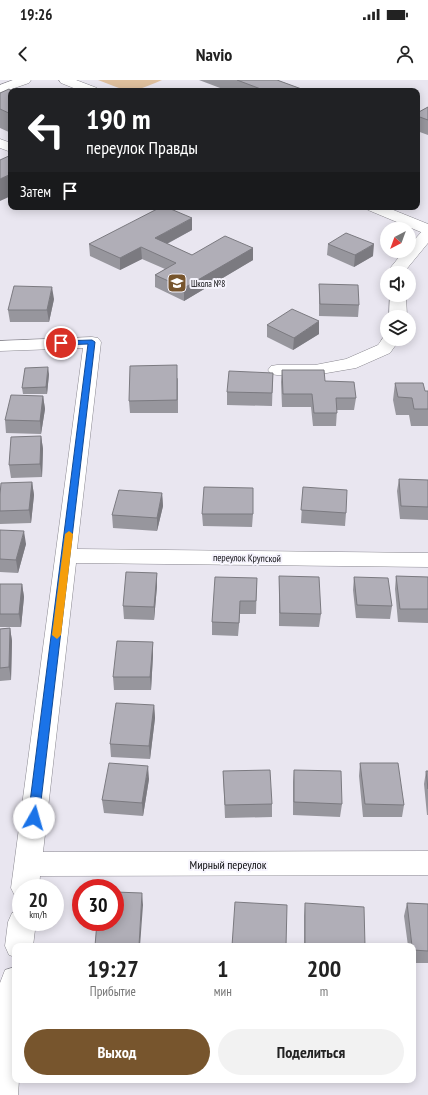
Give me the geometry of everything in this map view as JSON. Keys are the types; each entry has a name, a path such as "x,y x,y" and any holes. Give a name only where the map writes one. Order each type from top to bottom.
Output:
{"main road":[{"path":"0,89 25,80"},
{"path":"65,80 85,88"},
{"path":"380,210 428,231 399,266"},
{"path":"0,346 92,342 27,876"},
{"path":"277,370 315,370 350,364 384,349 386,346"},
{"name":"переулок Крупской","path":"66,556 428,560"},
{"name":"Мирный переулок","path":"27,876 428,863"},
{"path":"19,943 21,931"},
{"path":"2,1095 12,1007"}],"shaded area":[{"path":"98,80 162,80 143,88 117,87"}],"building":[{"path":"237,80 277,80 299,88 258,88"},
{"path":"8,89 8,113 0,109 0,93"},
{"path":"428,107 428,120 420,117 420,111"},
{"path":"8,156 8,175 0,179 0,160"},
{"path":"155,210 173,210 192,218 155,238 192,255 225,236 253,248 184,288 155,275 176,263 141,247 120,258 89,244"},
{"path":"346,233 374,244 355,255 328,244"},
{"path":"319,284 358,285 359,305 320,304"},
{"path":"14,286 52,287 47,310 8,310"},
{"path":"292,309 319,321 294,338 267,325"},
{"path":"177,365 177,400 129,401 130,366"},
{"path":"48,367 46,387 22,388 25,368"},
{"path":"282,370 324,370 325,381 354,382 356,398 336,398 337,413 314,413 312,394 283,394"},
{"path":"229,371 273,373 272,393 227,392"},
{"path":"395,383 423,383 425,391 428,391 428,409 414,409 412,398 398,397"},
{"path":"11,395 43,396 40,421 5,420"},
{"path":"41,436 40,464 9,465 11,437"},
{"path":"399,479 428,480 428,507 401,506"},
{"path":"32,482 29,510 0,511 1,483"},
{"path":"204,487 253,488 253,514 202,514"},
{"path":"303,487 347,490 346,513 301,510"},
{"path":"119,490 162,493 157,518 112,515"},
{"path":"0,530 24,531 16,560 0,559"},
{"path":"126,572 157,573 154,607 123,606"},
{"path":"279,576 319,577 321,614 280,613"},
{"path":"396,576 428,577 428,609 400,609"},
{"path":"215,577 257,578 256,601 240,601 239,623 212,622"},
{"path":"354,577 388,578 392,606 357,605"},
{"path":"0,584 22,584 19,614 0,614"},
{"path":"10,628 9,667 0,668 0,629"},
{"path":"117,641 153,642 150,677 113,677"},
{"path":"116,703 154,705 149,746 110,744"},
{"path":"109,763 148,766 142,803 102,800"},
{"path":"360,763 398,763 404,805 365,804"},
{"path":"270,770 272,804 225,805 223,771"},
{"path":"294,770 341,771 342,804 294,802"},
{"path":"426,771 428,771 428,789"},
{"path":"124,892 142,893 139,943 95,943 96,931 124,931"},
{"path":"235,902 287,905 286,943 232,943"},
{"path":"305,903 364,907 365,943 305,943"},
{"path":"407,903 428,904 428,951 416,950 416,943 412,943"}],"slow traffic":[{"path":"57,635 69,534"}],"place":[{"name":"Школа №8","path":"177,283"}],"route":[{"path":"34,818 92,342 61,343"}]}
